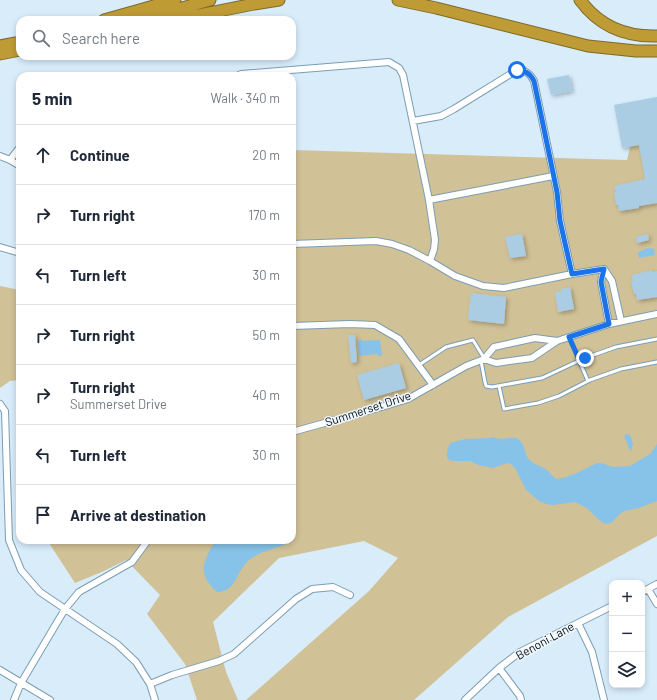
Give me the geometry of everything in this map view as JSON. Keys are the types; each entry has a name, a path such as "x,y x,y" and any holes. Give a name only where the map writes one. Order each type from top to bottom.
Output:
{"highway":[{"path":"118,16 175,0"},
{"path":"154,16 210,0"},
{"path":"194,16 278,0"},
{"path":"398,0 588,46 630,51 657,50"},
{"path":"580,0 600,20 611,27 634,35 657,36"},
{"path":"0,46 16,43"},
{"path":"0,54 16,51"}],"street":[{"path":"266,72 389,62 399,68 403,75 429,200 435,240 430,261"},
{"path":"413,121 441,116 517,70 522,70 532,76 557,192 560,221 572,274"},
{"path":"10,160 16,152"},
{"path":"0,156 16,164"},
{"path":"429,200 553,176"},
{"path":"296,244 376,241 392,244 409,250 455,276 483,286 504,288 604,269"},
{"path":"0,247 16,251"},
{"path":"604,269 612,281 621,321"},
{"path":"604,269 601,282 609,324"},
{"path":"603,292 614,290"},
{"name":"Summerset Drive","path":"482,360 496,363 532,358 558,341 569,337 609,324 657,314"},
{"path":"296,326 350,324 375,325 398,339 433,384"},
{"name":"Summerset Drive","path":"296,431 408,399 466,366 482,360 494,347 535,338 558,341"},
{"path":"0,404 4,411 3,461 9,540 21,570 40,592 117,644 136,662 150,684 155,700"},
{"path":"14,700 21,683 65,609 79,592 132,562 145,544"},
{"path":"645,590 657,584"},
{"path":"150,684 172,675 219,661 234,654 296,599 312,589 333,587 350,595"},
{"path":"648,589 657,604"},
{"name":"Benoni Lane","path":"465,700 499,668 520,652 609,608"},
{"path":"578,623 592,652 604,700"},
{"path":"499,668 522,700"},
{"path":"0,670 50,700"}],"lane":[{"path":"569,337 588,381"},
{"path":"418,365 446,347 474,340 482,360 486,386 492,388 542,378 616,347 657,339"},
{"path":"499,386 504,409 538,403 559,396 588,381 621,369 657,362"}],"shaded area":[{"path":"657,119 657,536 508,617 414,700 246,700 369,591 398,558 364,541 279,558 213,622 226,672 238,700 197,700 185,664 147,614 160,595 126,560 75,583 50,544 296,544 296,150 627,160 635,126"},
{"path":"0,286 16,289 16,380 10,381 0,388"}],"water":[{"path":"648,248 654,249 655,255 639,258 638,252"},
{"path":"360,339 363,341 380,340 381,356 377,354 359,356 358,342"},
{"path":"626,434 630,435 633,443 631,451 624,437"},
{"path":"494,437 500,439 518,439 522,443 530,460 546,469 556,479 572,475 597,463 615,467 630,466 650,454 657,444 657,501 639,508 624,511 611,523 605,524 587,508 575,502 553,505 539,501 526,490 515,468 511,464 507,463 493,468 478,465 470,461 453,461 447,458 447,451 450,443 465,439"},
{"path":"214,544 286,544 252,558 244,565 229,589 217,592 211,587 204,573 204,565"}],"building":[{"path":"569,75 572,91 551,95 547,79"},
{"path":"657,97 657,203 619,211 618,205 616,205 614,192 616,192 614,186 645,179 639,145 622,148 614,105"},
{"path":"522,234 526,256 510,258 505,237"},
{"path":"648,234 649,240 637,243 636,237"},
{"path":"652,270 652,272 657,271 657,297 637,300 631,281 633,281 632,275"},
{"path":"570,287 574,309 558,312 555,292 562,291 561,289"},
{"path":"471,293 506,297 504,324 468,320"},
{"path":"348,335 355,335 357,362 351,363"},
{"path":"399,363 406,388 364,400 357,375"}],"route":[{"path":"517,70 527,72 532,76 534,81 557,192 560,221 572,274 604,269 601,282 609,324 569,337 580,361 585,358"}]}
